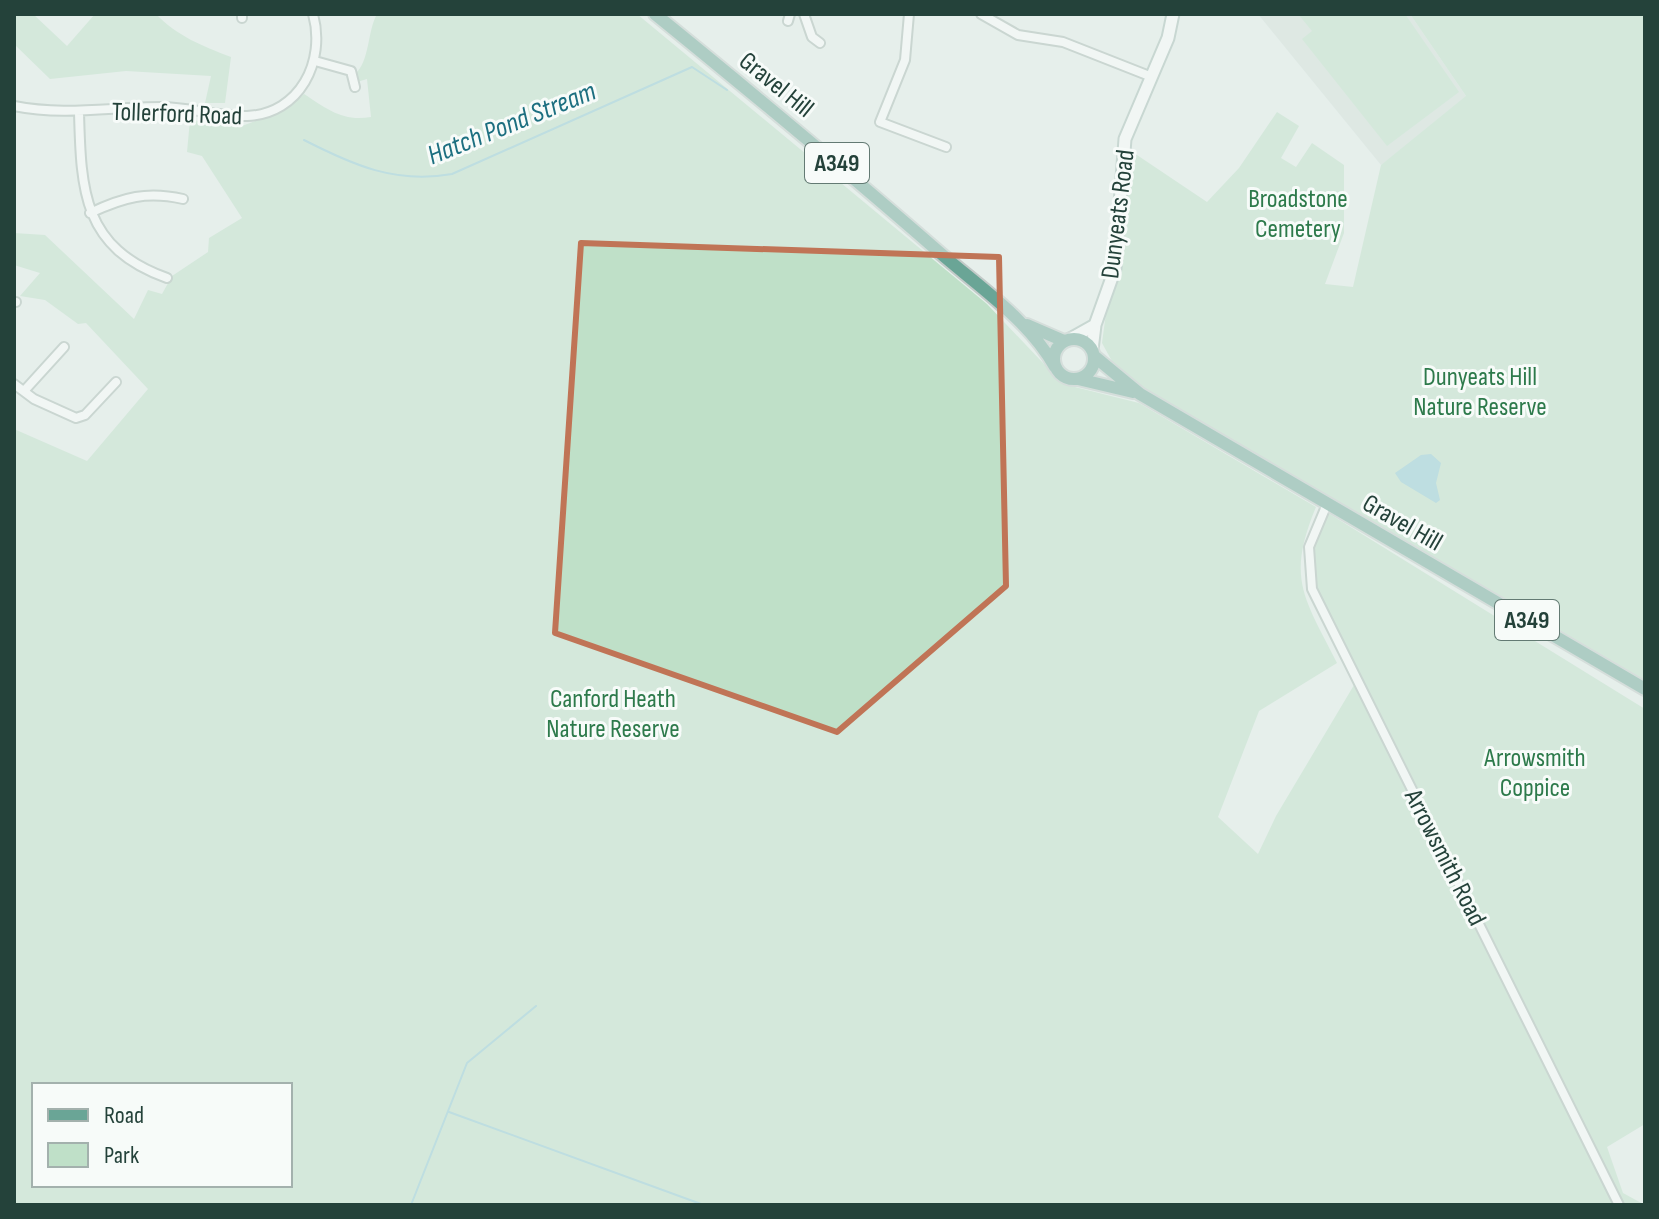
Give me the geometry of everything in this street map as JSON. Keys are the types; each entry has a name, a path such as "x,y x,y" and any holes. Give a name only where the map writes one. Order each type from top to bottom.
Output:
{"main road":[{"name":"Gravel Hill","path":"655,14 811,140 1013,317 1045,350 1055,367"},
{"name":"Gravel Hill","path":"1013,317 1067,340"},
{"path":"1067,340 1083,340 1093,353 1092,368 1078,379 1065,377 1055,367 1056,350 1067,340"},
{"name":"Gravel Hill","path":"1093,353 1140,394 1645,689"},
{"name":"Gravel Hill","path":"1078,379 1140,394"}],"street":[{"path":"313,14 318,38 315,61 351,71 355,87"},
{"path":"804,14 812,37 820,43"},
{"path":"909,14 905,60 880,122 946,147"},
{"path":"981,14 1018,35 1063,42 1152,77"},
{"name":"Dunyeats Road","path":"1093,353 1095,325 1115,269 1125,139 1152,77 1173,14"},
{"name":"Tollerford Road","path":"14,106 79,112 163,107 251,116 294,97 315,61"},
{"path":"79,112 80,177 90,213 118,252 164,277 156,287"},
{"path":"90,213 119,199 145,193 183,199"},
{"path":"1067,340 1095,325"},
{"path":"24,391 61,351 49,348"},
{"path":"14,384 76,418 85,415 116,382"},
{"path":"101,384 108,392"},
{"name":"Arrowsmith Road","path":"1327,504 1309,547 1312,589 1619,1205"}],"highlighted area":[{"path":"581,243 999,257 1006,586 837,732 555,633"}],"shaded area":[{"path":"1258,14 1410,14 1468,99 1381,165"}],"green space":[{"path":"14,14 33,14 67,46 95,14 156,14 181,34 231,57 225,103 205,103 211,76 126,71 50,79 14,44"},
{"name":"Canford Heath Nature Reserve","path":"377,14 637,14 987,304 1063,384 1139,403 1316,507 1302,552 1303,587 1337,663 1259,711 1218,817 1258,854 1276,816 1360,675 1315,585 1312,549 1328,513 1645,709 1645,1124 1607,1147 1623,1193 1645,1205 14,1205 14,429 87,461 148,389 86,323 78,324 45,300 20,296 40,273 14,265 14,233 45,235 134,319 148,290 162,294 172,276 208,252 209,238 242,218 202,156 187,152 190,120 242,126 285,110 304,94 344,116 371,117 367,79 357,82 355,74 363,62"},
{"path":"1298,14 1405,14 1459,92 1387,146 1302,39 1312,31"},
{"name":"Dunyeats Hill Nature Reserve","path":"1410,14 1645,14 1645,680 1133,382 1113,363 1102,343 1128,149 1207,202 1239,168 1277,112 1299,126 1281,158 1296,167 1312,143 1344,165 1344,233 1325,284 1353,287 1381,165 1466,96"}],"water":[{"path":"1431,454 1441,463 1436,483 1440,500 1436,503 1401,482 1395,473 1421,455"}],"waterway":[{"name":"Hatch Pond Stream","path":"304,140 375,170 412,176 452,174 692,67 727,90"},
{"path":"411,1205 467,1063 536,1006"},
{"path":"449,1112 701,1204"}],"park label":[{"name":"Broadstone Cemetery","path":"1298,213"},
{"name":"Arrowsmith Coppice","path":"1535,772"}]}
